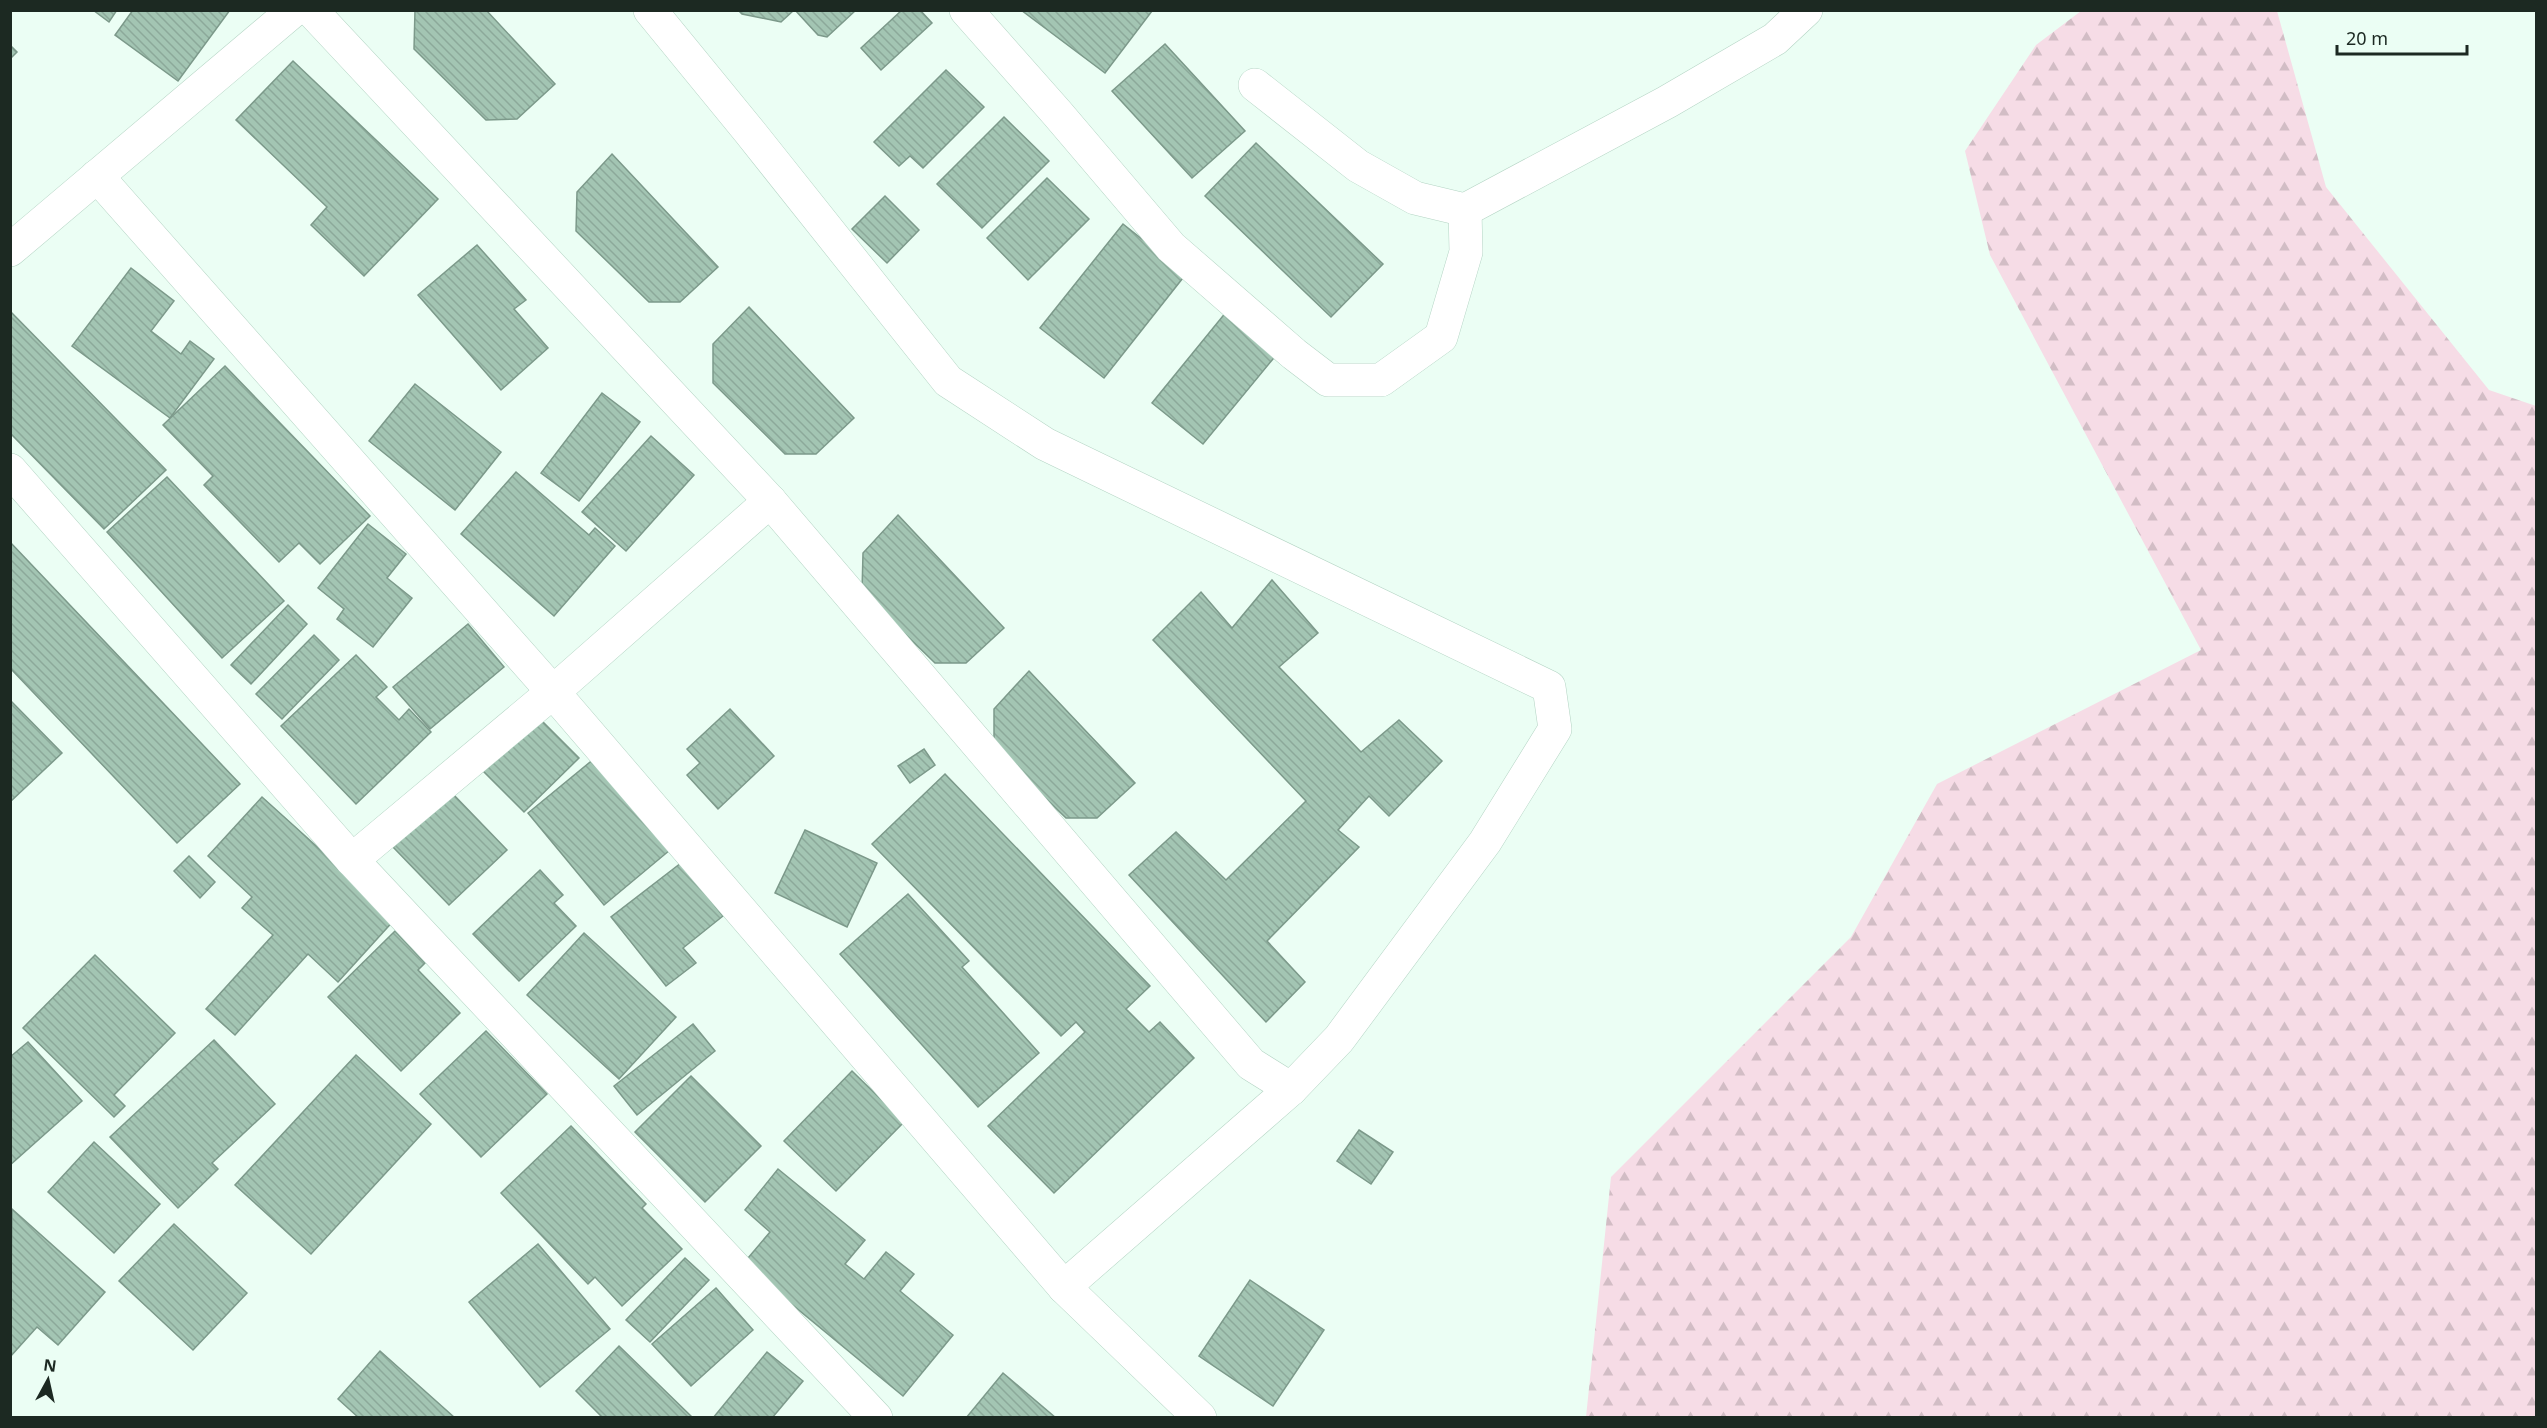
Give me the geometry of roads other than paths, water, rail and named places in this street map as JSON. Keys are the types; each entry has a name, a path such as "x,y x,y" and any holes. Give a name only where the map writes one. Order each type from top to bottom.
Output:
{"street":[{"path":"10,250 294,10"},
{"path":"311,10 770,501 1251,1064 1291,1089"},
{"path":"650,10 948,381 1045,444 1549,687 1555,729 1485,842 1339,1040 1291,1089 1064,1287"},
{"path":"966,10 1171,247 1294,354 1328,380 1381,380 1441,337 1466,252 1465,210"},
{"path":"1255,86 1358,165 1415,198 1465,210 1667,102 1775,39 1806,10"},
{"path":"97,176 552,692 1064,1287 1200,1418"},
{"path":"10,470 352,860 876,1418"},
{"path":"352,860 552,692 770,501"}]}
